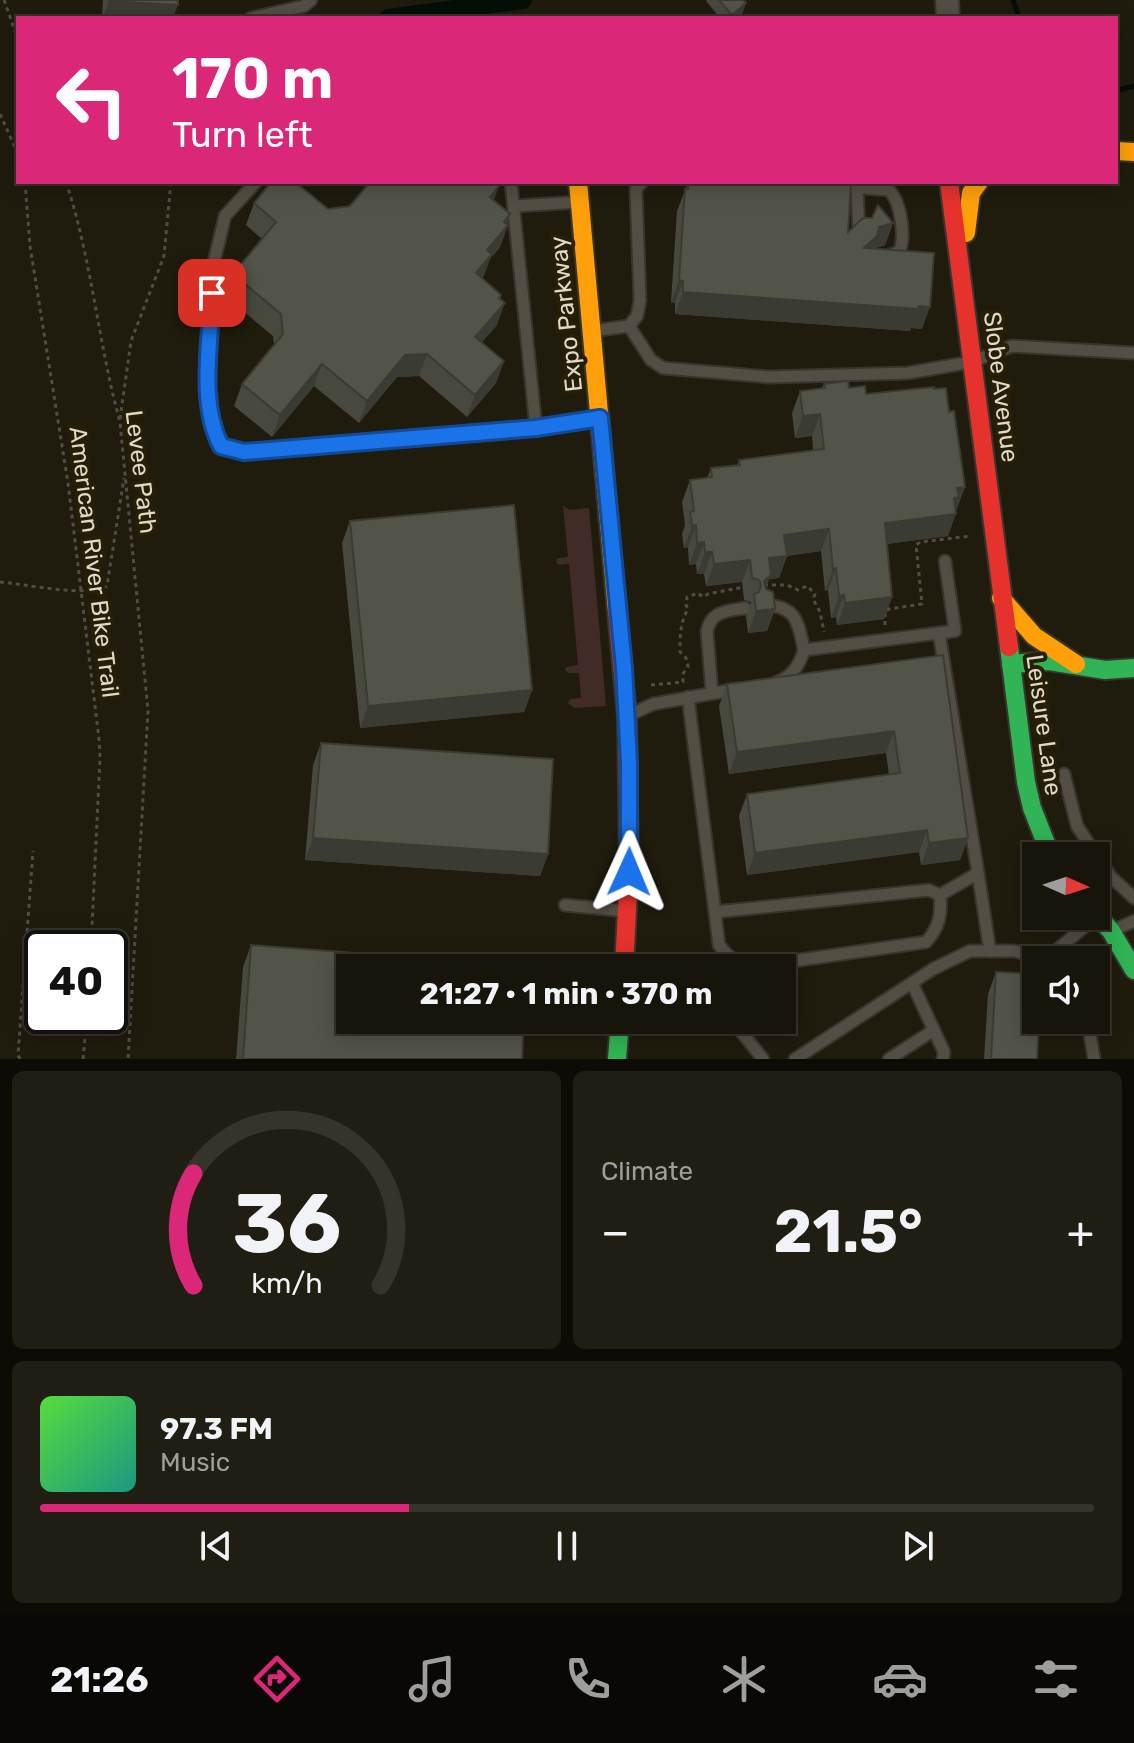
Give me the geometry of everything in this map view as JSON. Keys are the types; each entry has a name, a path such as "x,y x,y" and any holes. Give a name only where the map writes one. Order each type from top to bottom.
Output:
{"main road":[{"name":"Expo Parkway","path":"578,184 627,716 630,797 625,954"},
{"name":"Slobe Avenue","path":"949,184 1001,598"},
{"path":"960,270 971,193 978,184"},
{"path":"1001,598 1018,621 1039,641 1080,665"},
{"name":"Leisure Lane","path":"1001,598 1011,664 1021,688 1026,782 1045,842"},
{"path":"1011,664 1049,661 1105,670 1134,668"},
{"path":"1069,684 1096,682 1110,686"},
{"path":"1111,931 1134,970"},
{"path":"617,1059 619,1034"}],"lane":[{"path":"260,16 304,6 311,0"},
{"path":"254,184 225,216 214,262 208,388 213,430 221,446 244,452 536,428 600,418"},
{"path":"511,184 536,428"},
{"path":"592,331 629,326 637,316 640,301 636,189 640,184"},
{"path":"827,186 889,190 897,197 903,244 899,252 877,255"},
{"path":"857,188 859,233"},
{"path":"514,206 579,202"},
{"path":"629,326 651,360 663,368 769,377 908,373 971,362 1012,346 1134,353"},
{"path":"804,650 955,631 945,561"},
{"path":"759,686 782,681 800,664 804,650 795,617 777,605 764,605"},
{"path":"712,693 707,643 709,622 722,612 745,608"},
{"path":"939,633 990,951"},
{"path":"627,716 653,704 744,688"},
{"path":"688,697 719,945 728,957 743,966 758,966 926,942 936,931 942,910 940,895"},
{"path":"1064,774 1077,826 1111,877 1134,898"},
{"path":"940,895 978,873"},
{"path":"715,912 929,890 940,895"},
{"path":"565,905 627,911"},
{"path":"1111,931 1134,921"},
{"path":"1062,946 1079,930"},
{"path":"795,1059 933,969 970,951 1022,953"},
{"path":"912,983 944,1052 943,1059"},
{"path":"889,1059 934,1030"},
{"path":"743,1034 763,1059"},
{"path":"1090,1034 1094,1059"}],"path":[{"path":"4,0 16,34"},
{"path":"0,114 16,150"},
{"name":"American River Bike Trail","path":"25,184 30,246 54,389 100,758 92,930"},
{"name":"Levee Path","path":"67,184 86,259 105,363 120,422 148,711 128,1059"},
{"path":"0,582 81,592 101,590 107,586 116,513 124,479 120,422 131,341 164,256 171,184"},
{"path":"885,626 885,611 922,604 916,545 975,535"},
{"path":"759,585 787,585 798,590 807,586 815,594 813,599 820,612 824,633"},
{"path":"651,685 683,682 688,666 680,652 680,635 682,620 688,609 687,597 693,593 703,597 746,587"},
{"path":"20,1059 33,851"},
{"path":"83,1059 85,1034"}],"shaded area":[{"path":"563,505 569,510 589,508 606,706 574,708 568,703 570,699 581,698 579,673 565,670 566,667 578,665 569,564 558,565 556,561 568,557"}],"building":[{"path":"178,0 178,5 109,1"},
{"path":"719,0 743,0 746,3 732,15"},
{"path":"269,184 297,184 328,209 350,206 368,184 496,184 499,186 490,197 510,214 504,222 508,225 487,250 492,254 476,273 501,295 499,298 505,303 475,337 504,361 475,395 427,354 405,355 367,401 322,364 280,415 242,384 283,334 281,314 233,274 276,222 254,203"},
{"path":"689,184 851,184 848,232 863,218 872,218 878,205 893,223 879,227 877,236 864,248 934,253 930,307 919,306 918,309 683,292 683,281 679,280 685,189 688,189"},
{"path":"848,381 849,388 865,386 866,394 946,388 949,412 954,411 965,487 957,488 959,497 954,498 956,514 885,523 892,597 845,603 844,595 839,596 836,568 833,569 829,529 784,535 787,556 769,558 771,575 764,581 766,589 773,592 775,609 756,611 754,594 759,592 761,585 759,580 752,578 750,560 714,564 712,552 705,552 704,542 697,543 696,525 692,526 690,512 694,511 690,480 712,477 711,468 740,465 739,460 824,449 820,414 803,416 800,391"},
{"path":"514,505 532,690 368,706 350,521"},
{"path":"943,655 968,838 929,843 927,830 755,853 747,794 900,773 894,731 737,752 727,684"},
{"path":"321,743 553,759 548,854 313,838"},
{"path":"251,945 370,954 336,954 336,1034 523,1034 522,1059 243,1059"},
{"path":"996,972 1022,973 1022,1034 1038,1034 1037,1059 991,1059"}],"waterway":[{"path":"403,16 523,0"},
{"path":"1013,0 1018,16"},
{"path":"1118,90 1134,86"}],"traffic: fast":[{"path":"1009,647 1026,782 1045,842"},
{"path":"1011,664 1049,661 1105,670 1134,668"},
{"path":"1110,930 1134,970"},
{"path":"617,1059 619,1034"}],"traffic: slow":[{"path":"1118,151 1134,152"},
{"path":"578,184 617,611"},
{"path":"966,233 971,193 978,184"},
{"path":"1001,598 1034,636 1076,664"}],"traffic: jam":[{"path":"949,184 1009,647"},
{"path":"617,611 627,716 629,872 625,954"}],"route":[{"path":"212,293 208,388 213,430 221,446 244,452 536,428 600,418 624,668 630,797 629,872"}]}
